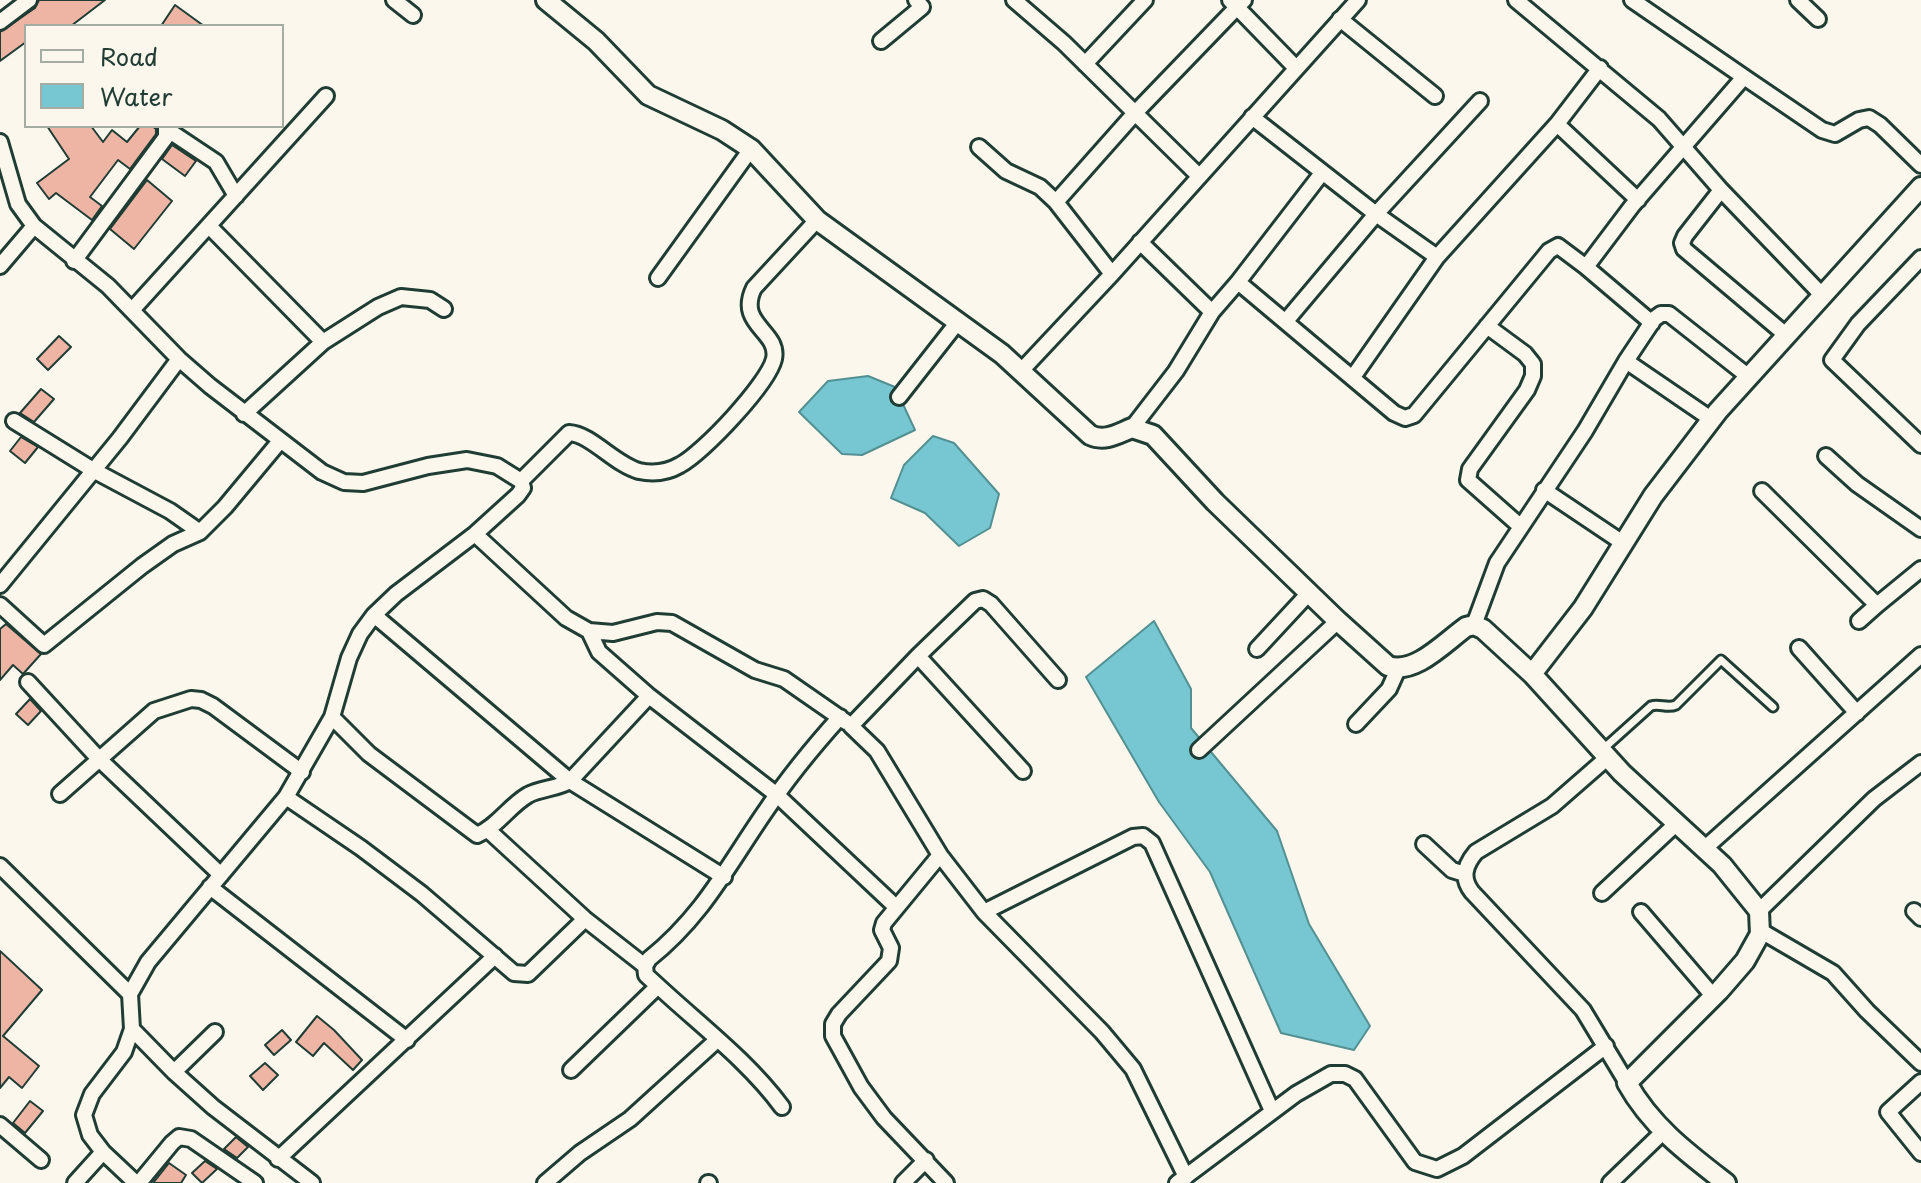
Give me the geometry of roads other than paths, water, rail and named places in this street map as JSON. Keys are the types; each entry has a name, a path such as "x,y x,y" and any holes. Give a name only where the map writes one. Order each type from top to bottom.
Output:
{"street":[{"path":"0,22 29,0"},
{"path":"394,0 413,15"},
{"path":"546,0 596,41 648,95 722,130 751,149 817,220 1002,354 1090,435 1099,439 1132,428 1176,371 1212,312 1322,173"},
{"path":"881,41 922,7 916,0"},
{"path":"1085,64 1145,0"},
{"path":"1021,371 1358,0"},
{"path":"1516,0 1659,119 1721,190 1821,294"},
{"path":"1632,0 1822,130 1835,134 1859,120 1869,118 1921,165"},
{"path":"1798,0 1818,19"},
{"path":"1018,1 1199,176"},
{"path":"1056,202 1237,2 1296,68"},
{"path":"1340,19 1435,96"},
{"path":"1353,377 1437,257 1557,124 1600,68"},
{"path":"1586,267 1638,200 1744,77"},
{"path":"133,309 326,96"},
{"path":"1286,321 1376,214 1480,101"},
{"path":"1252,117 1376,214 1437,257"},
{"path":"1557,124 1638,200"},
{"path":"74,261 166,137 167,128 216,162 236,196"},
{"path":"0,142 18,204 34,226 133,309 179,359 244,414 322,472 344,482 363,483 428,466 467,460 497,466 521,481 523,488 475,534 396,594 374,615 360,634 349,658 332,717 286,797 148,962 130,994 132,1029 124,1052 92,1094 84,1115 90,1135 103,1152 137,1183 179,1137 191,1139 255,1183"},
{"path":"979,147 1006,171 1040,187 1056,202 1112,274"},
{"path":"658,278 751,149"},
{"path":"1721,190 1685,236 1682,243 1684,249 1786,335"},
{"path":"1532,674 1583,608 1653,496 1711,419 1821,294 1919,194"},
{"path":"521,481 569,433 578,435 638,471 656,473 678,467 693,457 742,407 769,370 774,353 749,312 748,300 754,288 817,220"},
{"path":"0,266 34,226"},
{"path":"209,226 323,342"},
{"path":"1140,242 1212,312"},
{"path":"1238,282 1394,413 1405,418 1414,415 1549,251 1558,246 1652,323"},
{"path":"1921,258 1858,324 1832,360 1921,445"},
{"path":"244,414 323,342 378,307 401,297 430,300 444,309"},
{"path":"1474,625 1497,563 1585,431 1626,361 1661,314 1669,314 1749,377"},
{"path":"899,397 957,323"},
{"path":"1487,326 1525,354 1533,364 1533,376 1527,390 1470,469 1468,480 1520,526"},
{"path":"0,585 179,359"},
{"path":"1626,361 1711,419"},
{"path":"14,421 93,470 170,511 200,532"},
{"path":"1132,428 1153,435 1215,502 1377,658 1398,669 1410,667 1466,627 1474,625 1483,629 1532,674 1604,754 1734,877 1759,911 1761,931 1751,952 1714,997 1627,1083"},
{"path":"0,605 44,645 142,566 173,544 200,532 280,441"},
{"path":"1826,456 1857,484 1921,529"},
{"path":"1544,490 1623,543"},
{"path":"1762,491 1877,605"},
{"path":"475,534 566,618 589,631 613,633 657,622 672,623 755,670 784,679 845,722 877,751 940,855 984,912 1102,1032 1133,1069 1181,1180 1272,1111 1331,1074 1345,1074 1355,1079 1415,1162 1437,1169 1463,1156 1606,1046"},
{"path":"1859,621 1921,569"},
{"path":"1257,649 1309,593"},
{"path":"645,966 698,913 807,754 975,601 983,599 991,604 1058,680"},
{"path":"374,615 570,781 724,877"},
{"path":"1199,750 1338,621"},
{"path":"589,631 599,652 649,696 777,795 896,907"},
{"path":"1799,648 1857,713"},
{"path":"1704,849 1921,655"},
{"path":"918,656 1023,771"},
{"path":"1356,724 1389,689 1398,669"},
{"path":"28,682 99,759 221,875"},
{"path":"332,717 369,754 477,835 488,830 526,796 539,790 556,789 570,781 649,696"},
{"path":"60,794 146,716 191,699 213,706 302,772"},
{"path":"1604,754 1552,806 1476,852 1465,874 1472,892 1583,1010 1644,1111 1663,1132 1726,1183"},
{"path":"1759,911 1874,799 1921,763"},
{"path":"286,797 422,894 514,973 528,974 585,919"},
{"path":"1602,893 1677,823"},
{"path":"488,830 585,919 645,966 646,975 768,1088 782,1107"},
{"path":"984,912 1133,837 1143,836 1152,843 1272,1111"},
{"path":"1424,844 1452,870 1465,874"},
{"path":"940,855 886,918 882,930 891,948 889,961 839,1014 833,1024 833,1036 861,1087 884,1118 946,1183"},
{"path":"0,866 130,994"},
{"path":"210,887 407,1040"},
{"path":"1641,912 1714,997"},
{"path":"1761,931 1833,973 1921,1063"},
{"path":"278,1159 495,956"},
{"path":"571,1070 658,986"},
{"path":"132,1029 213,1107 312,1183"},
{"path":"174,1072 215,1032"},
{"path":"545,1183 580,1153 630,1119 717,1040"},
{"path":"1921,1082 1888,1112 1921,1153"},
{"path":"0,1125 41,1160"},
{"path":"1610,1183 1663,1132"},
{"path":"75,1183 103,1152"},
{"path":"903,1183 926,1160"}],"lane":[{"path":"1604,754 1651,706 1660,704 1668,708 1676,705 1721,660 1773,707"}],"water":[{"path":"868,376 895,387 915,430 862,455 842,454 799,412 828,381"},
{"path":"933,436 954,443 999,494 990,528 959,546 925,513 891,498 904,465"},
{"path":"1154,621 1191,689 1191,728 1277,831 1309,924 1370,1026 1354,1050 1281,1033 1210,872 1159,802 1086,677"}]}
